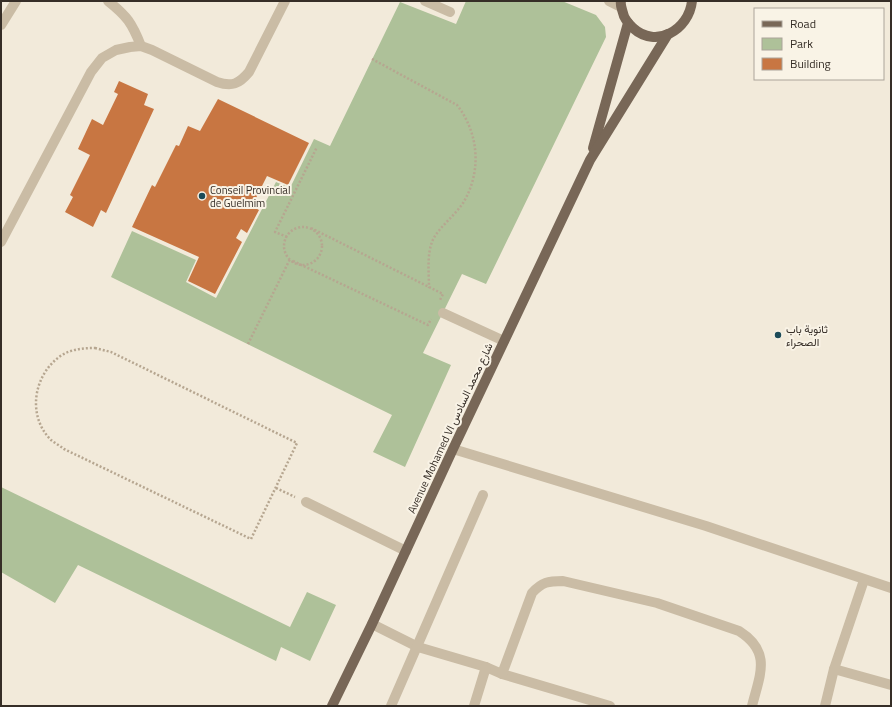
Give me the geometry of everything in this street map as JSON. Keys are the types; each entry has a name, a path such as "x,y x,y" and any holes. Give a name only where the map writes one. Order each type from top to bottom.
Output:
{"main road":[{"name":"Avenue Mohamed VI شارع محمد السادس","path":"332,706 590,160 668,34 679,28 689,14 692,1"},
{"path":"621,4 623,16 636,31 648,36 668,34"},
{"name":"Avenue Mohamed VI شارع محمد السادس","path":"590,160 628,23"}],"street":[{"path":"1,25 16,1"},
{"path":"108,1 123,13 133,26 141,46"},
{"path":"1,242 91,72 102,58 116,50 141,46 217,82 226,85 234,84 242,80 249,72 285,1"},
{"path":"425,1 450,12"},
{"path":"609,1 621,4"},
{"path":"438,311 504,341"},
{"path":"453,449 706,526 891,588"},
{"path":"391,706 484,495"},
{"path":"306,502 406,551"},
{"path":"825,706 834,669 864,580"},
{"path":"502,674 532,593 539,586 548,581 563,581 657,603 739,631 750,638 758,648 762,658 752,706"},
{"path":"372,624 418,647 610,706"},
{"path":"474,706 486,667"},
{"path":"834,669 891,685"}],"path":[{"path":"372,59 457,105 466,116 474,138 476,158 472,182 463,202 435,236 431,247 429,266 430,288"},
{"path":"287,237 275,232 317,147"},
{"path":"299,228 311,228 443,294 438,311 428,325 290,259 286,252 285,246 287,237 293,230 299,228"},
{"path":"293,261 305,264 316,260 320,254 322,242 320,236 311,228"},
{"path":"248,344 290,259"},
{"path":"95,348 111,352 297,443 276,488 251,539 59,446 51,439 41,426 36,410 36,394 41,378 50,365 63,355 78,349 95,348"},
{"path":"276,488 306,502"}],"green space":[{"path":"466,1 562,1 596,15 605,27 606,37 486,284 462,274 423,353 451,365 405,467 373,452 392,415 111,277 132,231 196,260 186,282 216,298 276,182 290,188 314,139 330,146 400,2 456,24"},
{"path":"1,487 290,627 307,592 336,605 310,661 281,647 276,661 78,565 55,603 1,572"}],"building":[{"path":"119,81 148,94 144,105 154,109 106,213 101,210 93,227 65,212 73,197 70,195 90,155 78,149 92,119 103,125 118,94 114,92"},
{"name":"Conseil Provincial de Guelmim","path":"218,99 309,143 288,185 267,176 252,206 259,210 247,233 241,229 236,238 242,242 215,294 188,281 199,257 132,227 152,185 155,187 176,145 179,146 188,126 200,131"}],"place":[{"name":"Conseil Provincial de Guelmim","path":"202,196"},
{"name":"ثانوية باب الصحراء","path":"778,335"}]}
